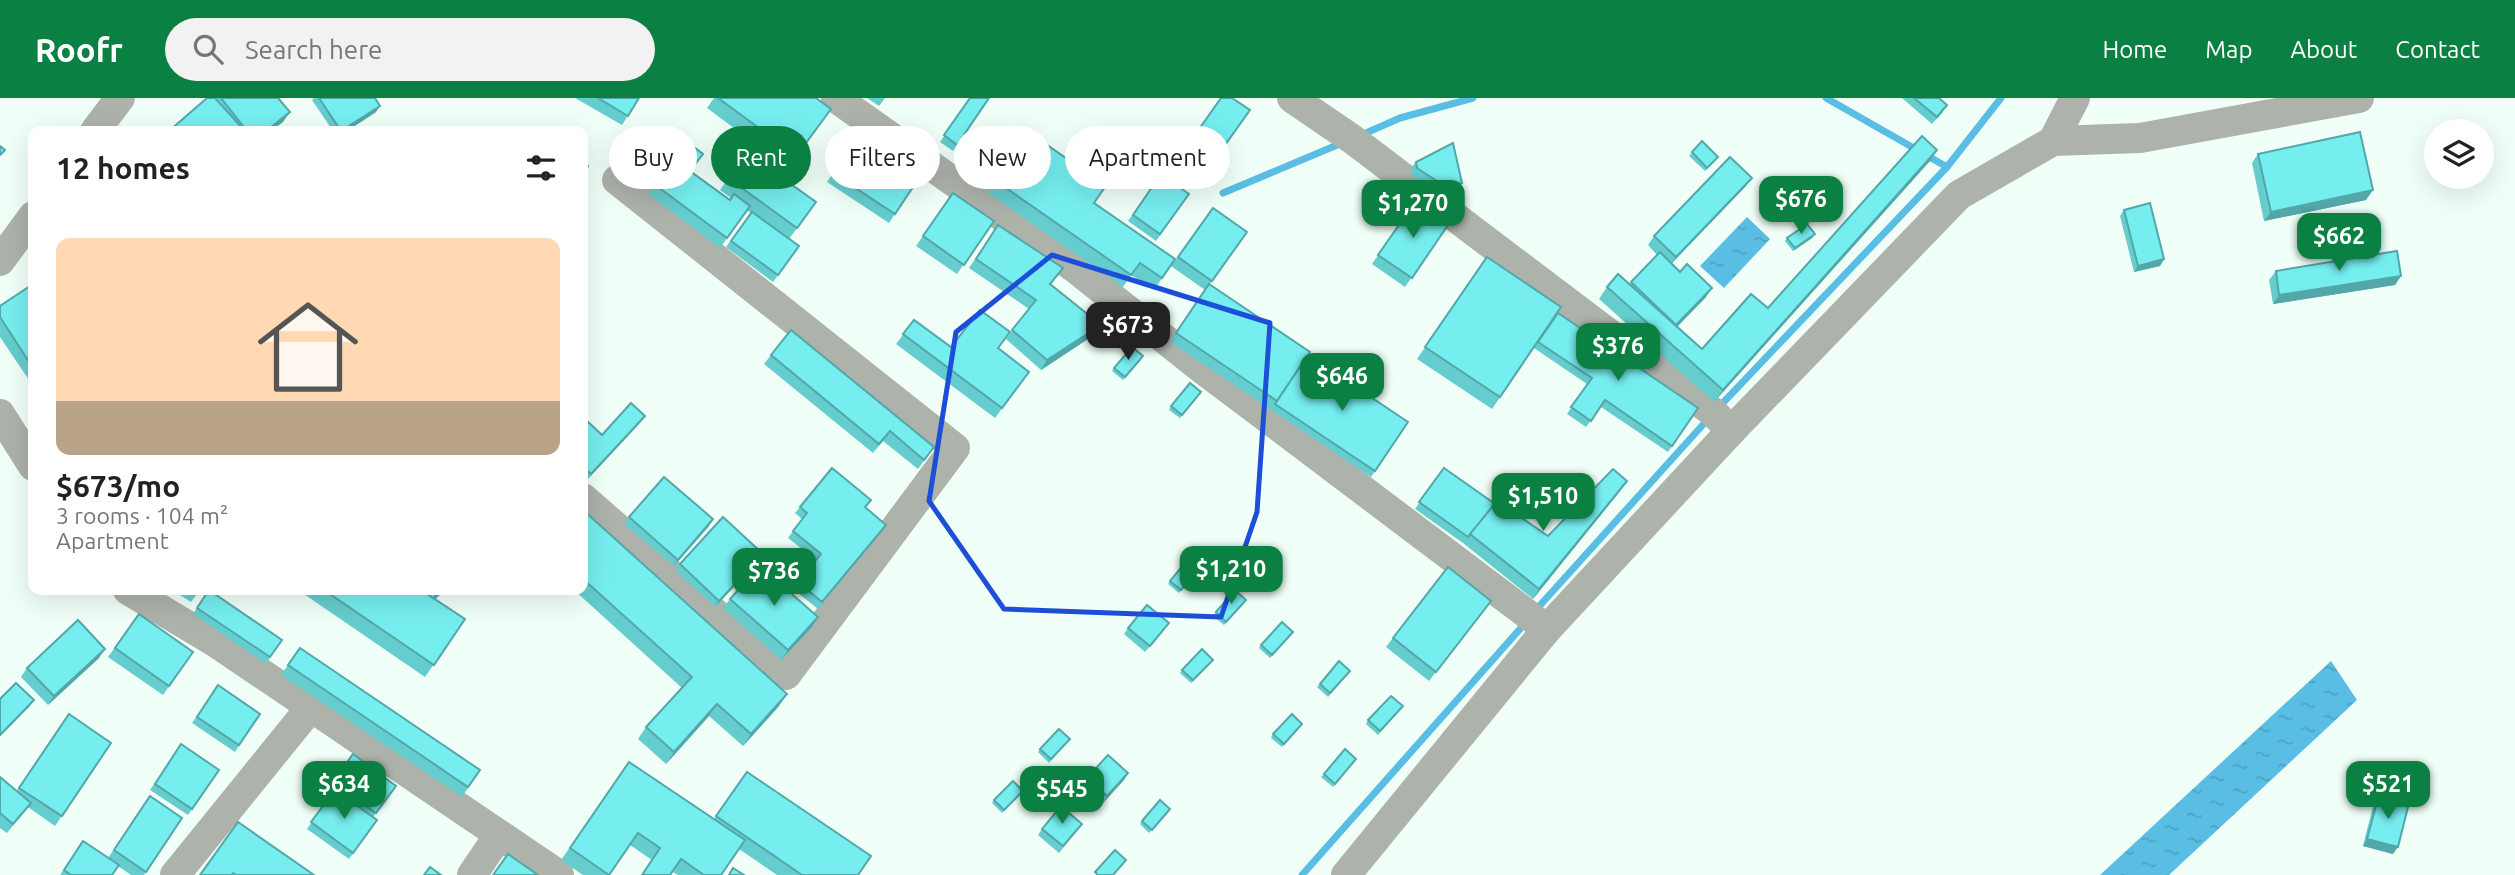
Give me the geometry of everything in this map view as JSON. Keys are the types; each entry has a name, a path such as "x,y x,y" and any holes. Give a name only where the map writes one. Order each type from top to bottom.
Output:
{"street":[{"path":"99,126 120,98"},
{"path":"835,98 1076,269 1201,368 1536,621"},
{"path":"1292,98 1352,139 1714,413 1731,431"},
{"path":"2053,141 2074,98"},
{"path":"1346,875 1536,621 1731,431 1959,195 2053,141 2140,138 2359,98"},
{"path":"588,502 786,675 955,448 628,189"},
{"path":"0,261 28,223"},
{"path":"0,414 28,458"},
{"path":"136,595 215,642 559,875"},
{"path":"175,875 311,707"},
{"path":"472,875 499,835"}],"highlighted area":[{"path":"1052,255 1270,323 1257,512 1221,617 1004,609 929,501 956,332"}],"water":[{"path":"1747,217 1770,239 1724,288 1700,266"},
{"path":"2331,661 2357,700 2169,875 2100,875"}],"building":[{"path":"207,98 215,98 240,126 175,126"},
{"path":"221,98 278,98 290,112 272,126 243,126"},
{"path":"319,98 375,98 380,106 349,126 338,126"},
{"path":"598,98 639,98 628,116"},
{"path":"718,98 816,98 831,109 811,136 811,126 756,126"},
{"path":"970,98 989,98 970,126 954,126 954,143 944,135"},
{"path":"1221,98 1232,98 1250,110 1230,138 1230,126 1201,126"},
{"path":"1914,98 1939,98 1947,105 1937,117"},
{"path":"2360,132 2373,190 2271,212 2258,154"},
{"path":"1922,136 1937,150 1723,390 1607,287 1618,274 1702,349 1751,294 1768,308"},
{"path":"1702,141 1718,157 1707,168 1692,152"},
{"path":"1453,143 1462,183 1446,187 1417,168 1416,162"},
{"path":"1051,148 1065,157 1065,189 1104,189 1094,203 1175,259 1162,278 1140,263 1131,275 1007,189 1051,189"},
{"path":"697,149 703,154 697,162"},
{"path":"1730,157 1752,178 1676,257 1654,236"},
{"path":"697,176 711,189 730,200 734,194 750,206 727,238 661,189 697,189"},
{"path":"743,189 798,189 816,202 797,228"},
{"path":"857,189 912,189 895,214"},
{"path":"1151,189 1182,189 1189,194 1160,234 1133,215"},
{"path":"953,193 994,221 964,265 923,236"},
{"path":"1415,202 1448,225 1412,278 1378,255"},
{"path":"2150,203 2164,259 2138,266 2124,210"},
{"path":"1213,208 1247,232 1212,281 1178,257"},
{"path":"752,212 799,246 778,275 731,241"},
{"path":"1807,224 1815,234 1795,248 1787,238"},
{"path":"998,225 1063,268 1050,284 1101,325 1047,360 1012,330 1036,300 976,259"},
{"path":"2397,251 2401,276 2279,295 2276,271"},
{"path":"1660,252 1680,272 1687,264 1712,288 1676,325 1631,282"},
{"path":"1487,257 1561,307 1500,397 1425,347"},
{"path":"1209,284 1310,352 1277,401 1176,333"},
{"path":"28,287 28,360 0,317 0,306"},
{"path":"980,310 1010,332 998,348 1029,372 1002,408 903,334 914,320 951,347"},
{"path":"1558,313 1698,408 1672,446 1605,400 1591,421 1571,407 1592,378 1538,342"},
{"path":"791,330 934,447 924,460 890,431 879,444 771,355"},
{"path":"1132,347 1143,356 1125,377 1114,368"},
{"path":"1308,355 1408,422 1375,471 1275,404"},
{"path":"1190,383 1201,392 1182,415 1171,406"},
{"path":"631,403 645,416 591,474 588,471 588,422 602,435"},
{"path":"832,468 871,500 865,507 886,525 822,602 798,582 821,554 793,531 807,513 800,507"},
{"path":"1444,468 1495,504 1468,537 1419,502"},
{"path":"1613,469 1627,481 1539,589 1470,534 1497,501 1548,536"},
{"path":"664,477 713,519 678,560 629,517"},
{"path":"588,515 787,694 751,734 717,704 674,752 646,727 692,677 588,583"},
{"path":"723,517 763,554 719,601 680,564"},
{"path":"1189,558 1200,567 1181,590 1170,581"},
{"path":"760,566 818,617 788,650 730,599"},
{"path":"1448,567 1491,601 1436,672 1393,638"},
{"path":"1235,590 1246,600 1226,622 1216,612"},
{"path":"206,595 216,595 282,640 270,657 197,608"},
{"path":"331,595 429,595 465,619 434,665"},
{"path":"1147,605 1169,623 1150,646 1128,628"},
{"path":"139,614 193,652 169,686 115,648"},
{"path":"78,620 105,649 54,696 27,668"},
{"path":"1282,622 1293,632 1272,655 1261,645"},
{"path":"300,648 480,770 468,787 288,665"},
{"path":"1202,649 1213,660 1193,680 1182,670"},
{"path":"1339,661 1350,671 1330,693 1320,684"},
{"path":"16,683 34,700 0,735 0,699"},
{"path":"218,685 260,714 239,745 197,717"},
{"path":"1391,696 1403,706 1380,731 1368,720"},
{"path":"69,714 111,743 62,816 19,788"},
{"path":"1292,714 1302,724 1284,744 1273,734"},
{"path":"1059,729 1070,739 1051,759 1040,749"},
{"path":"181,744 219,770 192,809 155,784"},
{"path":"1345,749 1356,759 1335,784 1324,774"},
{"path":"353,754 396,786 376,813 333,782"},
{"path":"1108,755 1128,773 1107,796 1087,778"},
{"path":"629,762 745,840 721,875 704,875 681,859 670,875 642,875 660,848 638,833 609,875 570,848"},
{"path":"747,772 871,856 858,875 802,875 716,816"},
{"path":"0,777 31,803 13,824 0,813"},
{"path":"1013,781 1023,791 1004,810 994,800"},
{"path":"335,790 377,820 353,853 311,822"},
{"path":"2379,795 2409,803 2398,847 2367,839"},
{"path":"150,796 182,818 146,872 114,850"},
{"path":"1160,800 1170,809 1152,830 1142,821"},
{"path":"1061,806 1082,824 1063,846 1042,829"},
{"path":"238,822 314,875 200,875"},
{"path":"83,841 119,865 112,875 71,875 64,870"},
{"path":"1115,850 1126,860 1113,875 1098,875 1095,872"},
{"path":"508,854 538,875 493,875"},
{"path":"430,867 441,875 424,875"},
{"path":"733,868 744,875 729,875"}],"waterway":[{"path":"1359,136 1400,118 1473,98"},
{"path":"1826,98 1947,167"},
{"path":"1719,407 1947,167 2001,98"},
{"path":"1223,193 1342,143"},
{"path":"1534,612 1709,418"},
{"path":"1302,875 1527,621"}]}
